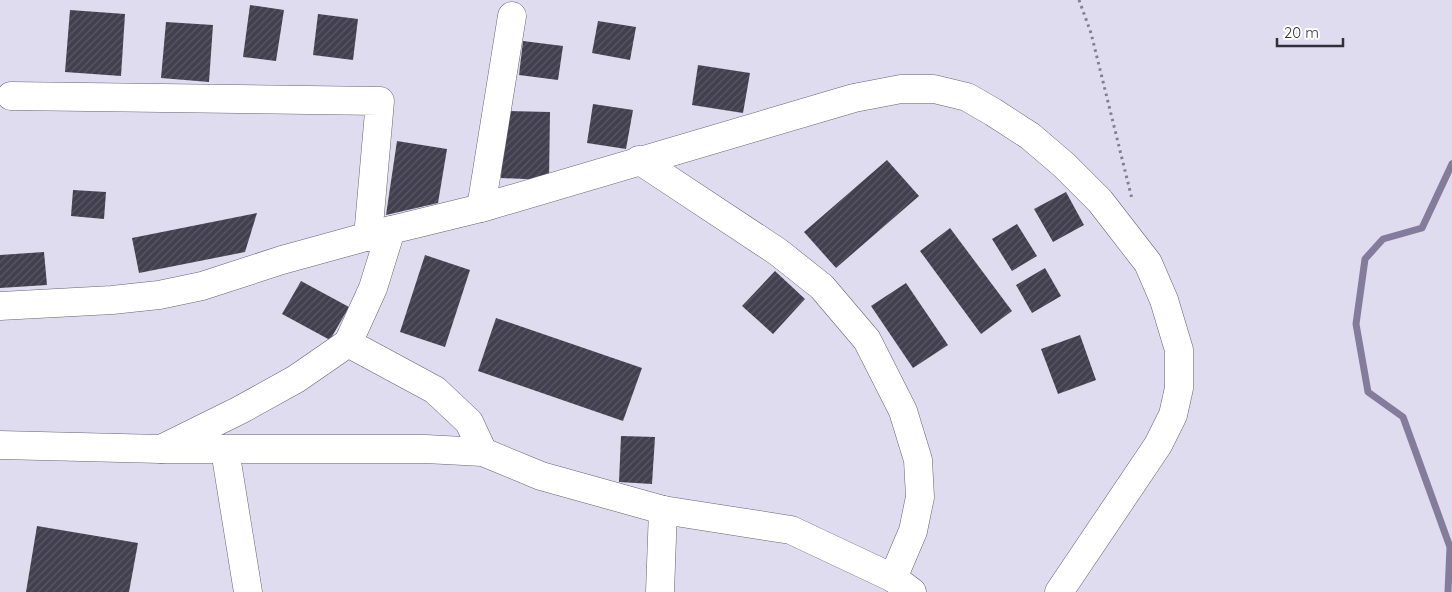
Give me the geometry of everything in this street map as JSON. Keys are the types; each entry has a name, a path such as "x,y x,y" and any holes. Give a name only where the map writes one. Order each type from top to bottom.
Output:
{"street":[{"path":"482,208 512,16"},
{"path":"0,306 112,300 159,295 202,286 282,260 379,233 482,208 639,160 854,98 901,89 934,89 966,97 1022,132 1064,165 1100,201 1148,263 1164,300 1179,350 1179,388 1173,415 1158,445 1059,592"},
{"path":"11,96 380,101 379,233 372,288 348,343 296,379 161,449"},
{"path":"0,445 225,450 424,449 484,452 541,476 663,510 791,530 903,585 920,497 918,460 903,411 867,340 822,287 778,252 639,160"},
{"path":"348,343 435,390 469,422 484,452"},
{"path":"225,450 248,592"},
{"path":"660,592 663,510"}],"path":[{"path":"1079,0 1091,33 1134,207"}],"building":[{"path":"250,5 284,10 276,61 243,57"},
{"path":"70,10 125,14 121,76 65,72"},
{"path":"318,14 358,19 353,60 313,55"},
{"path":"598,21 636,27 630,60 592,53"},
{"path":"166,22 213,25 209,82 161,78"},
{"path":"523,41 563,46 558,80 519,75"},
{"path":"698,65 750,73 743,113 692,105"},
{"path":"593,104 633,110 626,149 587,143"},
{"path":"503,111 550,112 549,180 501,178"},
{"path":"397,141 447,149 438,203 386,215"},
{"path":"887,160 919,196 836,268 804,232"},
{"path":"73,190 106,192 104,219 71,216"},
{"path":"1066,192 1084,225 1053,242 1034,209"},
{"path":"257,213 245,252 139,273 132,238"},
{"path":"1017,224 1037,256 1012,271 992,239"},
{"path":"950,228 1012,311 981,334 920,251"},
{"path":"44,252 47,285 0,288 0,255"},
{"path":"425,255 470,270 445,347 400,332"},
{"path":"1045,268 1061,296 1032,313 1016,285"},
{"path":"775,271 805,299 773,334 742,306"},
{"path":"301,281 349,307 330,340 282,314"},
{"path":"906,283 948,345 913,368 871,306"},
{"path":"496,318 642,368 623,421 478,371"},
{"path":"1080,335 1096,380 1058,394 1041,349"},
{"path":"621,436 655,437 652,484 619,482"},
{"path":"37,526 138,543 129,592 26,592"}],"waterway":[{"path":"1448,592 1450,547 1403,417 1368,392 1356,324 1365,259 1383,239 1422,228 1452,164"}]}
